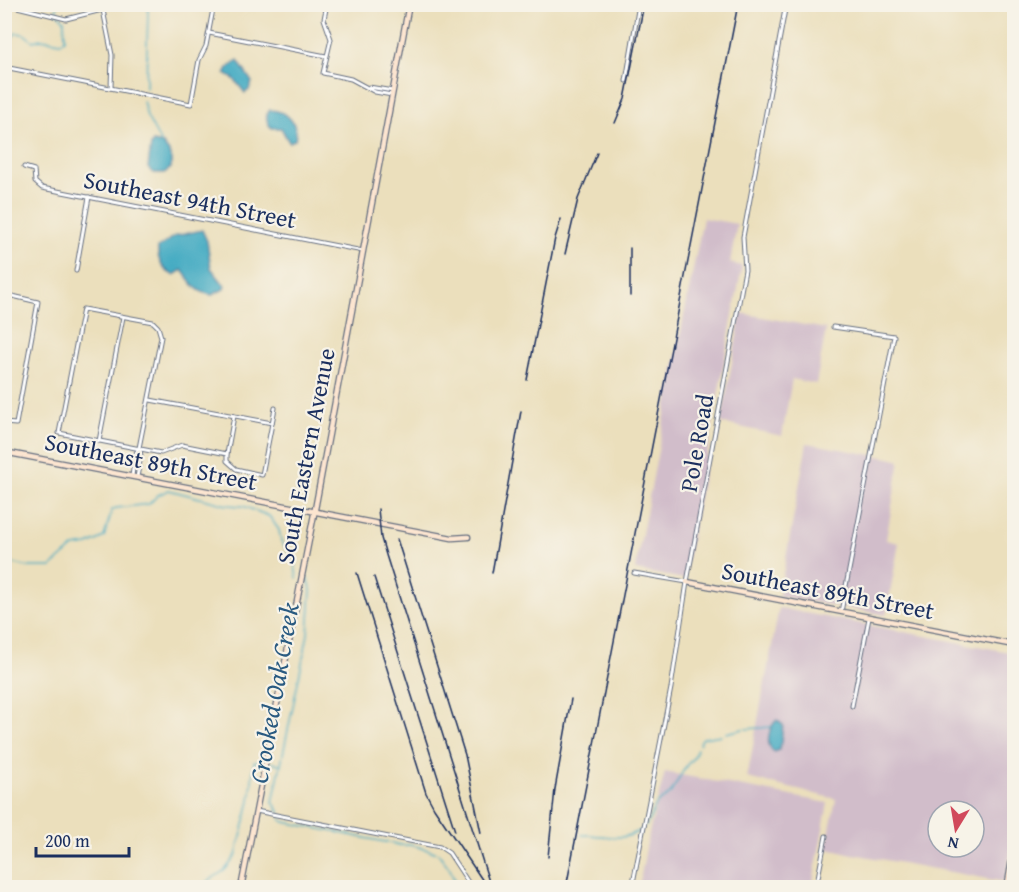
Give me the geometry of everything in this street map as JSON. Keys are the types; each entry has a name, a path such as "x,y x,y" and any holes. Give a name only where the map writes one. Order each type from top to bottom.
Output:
{"main road":[{"name":"South Eastern Avenue","path":"241,888 315,511 409,4"},
{"name":"Southeast 89th Street","path":"4,452 452,538 468,537"},
{"name":"Southeast 89th Street","path":"687,582 1014,645"},
{"path":"1007,888 1014,848"}],"street":[{"path":"5,4 66,19 124,5"},
{"path":"146,4 157,4"},
{"path":"4,67 191,104 199,60 206,46 214,4"},
{"path":"327,4 324,19 331,39 323,73 351,79 375,92 393,93"},
{"path":"626,81 639,4"},
{"name":"Pole Road","path":"632,888 669,696 687,582 745,270 743,237 786,4"},
{"path":"103,10 112,55 111,88"},
{"path":"209,33 326,56"},
{"name":"Southeast 94th Street","path":"24,166 34,170 35,182 42,188 363,251"},
{"path":"76,271 89,197"},
{"path":"4,294 38,302 16,424 4,423"},
{"path":"134,477 135,455 139,448 161,337 158,327 153,322 83,309 59,433 139,448 163,453 182,445 226,454"},
{"path":"99,441 123,316"},
{"path":"833,327 894,336 841,612"},
{"path":"149,400 272,423"},
{"path":"234,416 226,454 227,461 234,468 262,475 275,408"},
{"name":"Southeast 89th Street","path":"634,573 687,582"},
{"path":"852,706 869,618"},
{"path":"256,811 440,847 449,853 472,888"},
{"path":"816,888 826,836"}],"shaded area":[{"path":"703,218 737,224 730,263 742,266 684,579 635,570"},
{"path":"741,313 826,329 816,384 792,379 782,436 721,423"},
{"path":"807,443 900,460 886,540 899,543 886,615 779,596"},
{"path":"779,608 1014,653 1014,835 1005,882 826,849 836,799 747,778"},
{"path":"665,772 828,803 812,887 639,887 648,837"}],"water":[{"path":"238,61 252,82 245,93 234,79 225,74 228,68"},
{"path":"270,110 282,113 290,119 295,128 295,140 289,142 281,128 270,126 267,117"},
{"path":"153,142 163,144 171,155 171,168 164,173 153,173 148,168"},
{"path":"202,230 207,241 211,268 225,286 224,289 212,295 198,289 182,270 174,275 167,271 159,257 158,248 175,236"},
{"path":"777,720 783,725 780,750 773,752 769,744 769,735"}],"waterway":[{"path":"4,62 9,40 16,33 24,34 33,41 41,39 61,42 65,39 64,20 56,11 58,4"},
{"path":"146,88 148,9"},
{"path":"143,101 147,117 161,143"},
{"name":"Crooked Oak Creek","path":"4,561 28,567 51,567 74,547 88,545 104,537 112,510 149,504 158,495 169,490 227,505 243,506 269,516 279,530 281,541 294,560 297,578"},
{"name":"Crooked Oak Creek","path":"280,813 273,802 308,634 311,590 307,579"},
{"path":"746,729 771,727"},
{"path":"726,733 743,729"},
{"path":"699,744 703,738 721,735"},
{"path":"646,826 657,803 670,794 697,749"},
{"path":"198,888 225,870 236,856 250,801 254,762 260,761"},
{"path":"271,763 280,764"},
{"name":"Crooked Oak Creek","path":"280,819 285,822 400,845 412,845 438,853 450,869 457,888"},
{"path":"582,835 619,837 641,830"}],"railway":[{"path":"615,123 625,99 644,4"},
{"path":"566,888 738,4"},
{"path":"565,254 578,199 597,153"},
{"path":"527,380 555,238 561,219"},
{"path":"630,248 630,296"},
{"path":"492,573 521,411"},
{"path":"378,509 381,538 386,555 491,888"},
{"path":"397,539 465,755 481,833"},
{"path":"357,573 426,793 485,884"},
{"path":"374,577 455,831"},
{"path":"548,857 555,789 571,699"}]}
